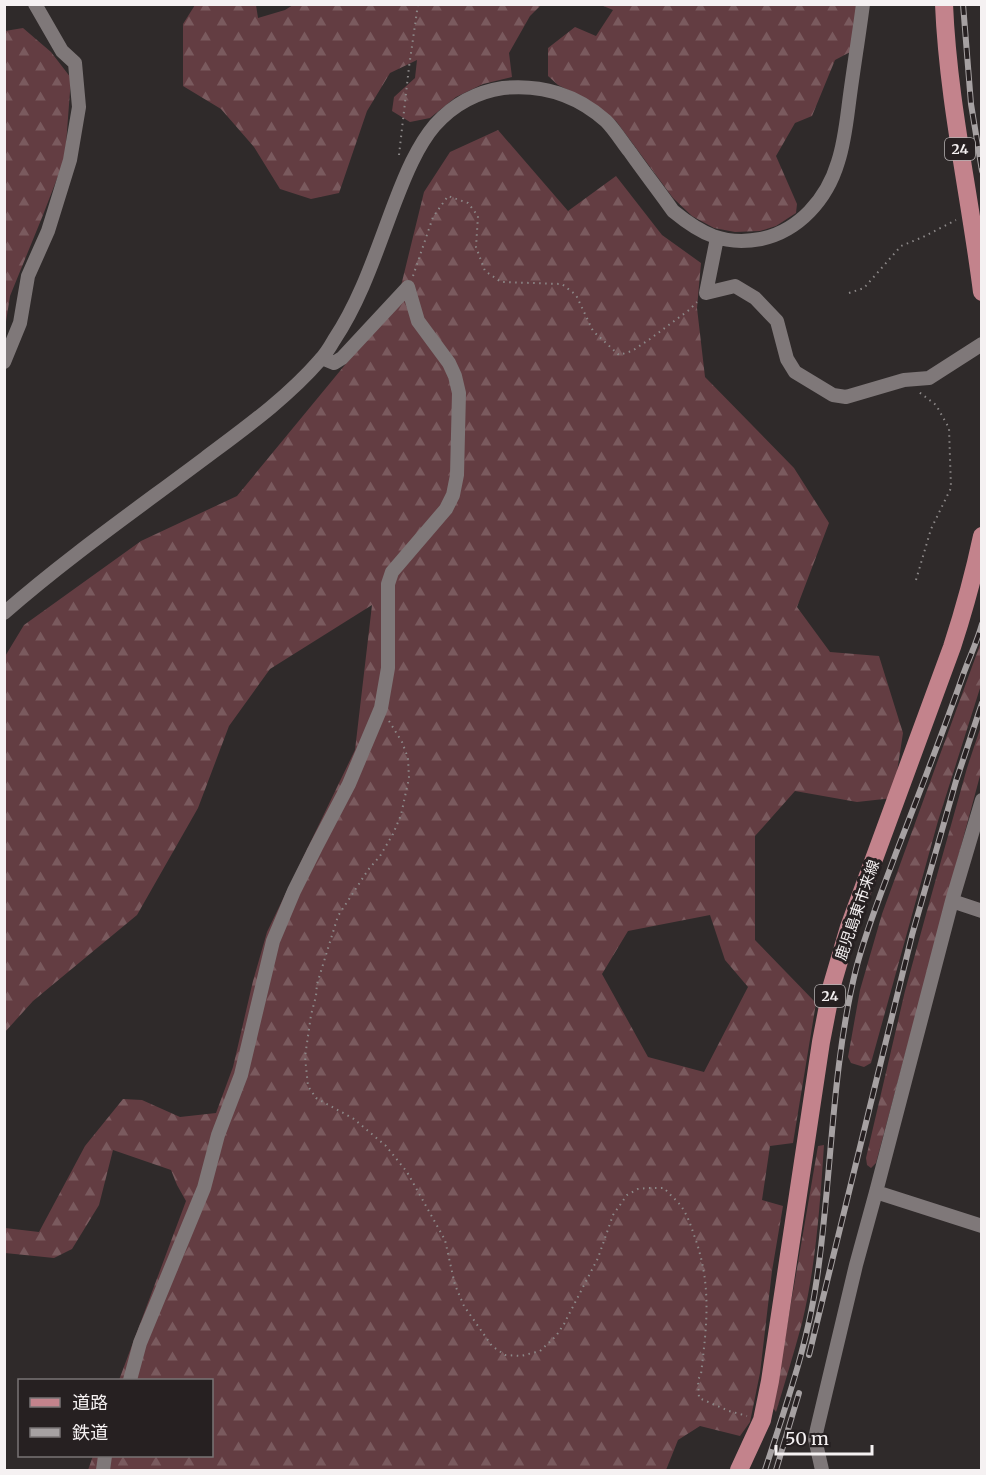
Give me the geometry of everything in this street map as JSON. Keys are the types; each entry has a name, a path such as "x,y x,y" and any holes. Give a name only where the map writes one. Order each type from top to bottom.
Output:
{"main road":[{"name":"24","path":"944,4 951,89 970,214 979,249 981,292"},
{"name":"鹿児島東市来線","path":"739,1470 762,1420 770,1381 821,1042 832,985 849,927 955,637 975,570 981,536"}],"street":[{"path":"4,362 20,323 28,276 48,231 70,159 79,107 75,63 62,51 35,4"},
{"path":"4,613 39,582 281,399 322,358 342,328 363,287 412,159 435,125 462,102 485,92 511,87 543,89 561,94 577,101 608,123 674,211 695,227 717,238 739,242 776,235 796,224 818,203 828,187 838,162 845,130 863,4"},
{"path":"717,238 706,292 735,286 756,298 777,321 788,359 795,372 833,395 846,397 904,380 929,378 981,344"},
{"path":"322,358 334,363 342,358 408,287"},
{"path":"130,1379 140,1343 204,1188 218,1135 241,1075 273,941 294,891 349,784 381,708 388,668 387,584 392,572 446,509 453,495 457,476 459,393 449,363 418,321 408,287"},
{"path":"822,1470 815,1439 856,1265 981,800"},
{"path":"952,901 981,911"},
{"path":"876,1192 981,1226"}],"path":[{"path":"399,155 418,4"},
{"path":"408,287 433,217 448,196 468,203 478,216 476,247 485,271 501,282 562,284 576,296 593,331 619,355 632,351 650,339 689,310 706,292"},
{"path":"849,293 864,288 901,246 970,214"},
{"path":"904,380 936,405 949,428 951,488 931,529 916,580"},
{"path":"381,708 402,742 408,758 409,778 401,815 393,834 338,916 316,984 305,1057 308,1086 316,1098 354,1119 386,1146 407,1172 445,1240 455,1284 464,1306 492,1346 505,1355 520,1356 540,1351 556,1336 598,1258 613,1215 627,1195 638,1189 664,1188 682,1208 689,1220 701,1254 707,1314 701,1374 698,1380 699,1398 729,1411 762,1420"}],"green space":[{"path":"195,5 256,5 258,18 285,10 293,5 541,5 530,16 509,53 512,77 483,84 456,97 430,118 410,122 392,111 394,97 415,78 417,60 390,73 367,111 339,193 311,199 280,189 254,147 221,109 183,86 183,24"},
{"path":"601,5 857,5 854,50 835,60 812,116 795,123 776,156 797,204 796,213 776,226 760,231 735,232 714,228 692,216 673,198 616,121 588,100 558,85 548,76 548,48 575,27 596,36 613,10"},
{"path":"23,28 51,52 71,78 65,158 10,296 5,328 5,31"},
{"path":"498,130 568,211 616,176 662,235 701,263 697,308 705,377 794,468 829,523 797,607 830,652 879,656 903,733 893,798 857,802 795,791 755,836 755,940 816,1003 793,1143 770,1146 762,1200 783,1206 772,1271 760,1373 750,1422 740,1436 700,1426 678,1440 666,1470 88,1470 93,1457 213,1457 213,1379 119,1379 186,1201 171,1170 113,1150 99,1205 72,1249 54,1258 5,1253 5,1228 39,1232 85,1146 123,1099 142,1100 180,1117 216,1113 233,1067 267,932 355,750 372,605 270,669 229,726 198,808 137,915 33,1001 5,1032 4,658 24,625 141,541 237,496 349,360 400,290 424,192 450,152","holes":["710,915 725,960 748,987 704,1072 648,1057 602,974 628,931"]},
{"path":"981,642 981,685 938,821 871,1063 864,1067 851,1063 848,1057 860,990 882,914"},
{"path":"981,726 981,772 876,1163 871,1168 867,1165 866,1158 905,991 967,768"},
{"path":"824,1145 811,1279 802,1323 776,1412 773,1408 818,1146"}],"railway":[{"path":"963,4 971,104 982,171"},
{"path":"765,1470 795,1376 813,1303 822,1240 841,1046 856,969 874,911 982,624"},
{"path":"809,1355 912,935 956,781 982,703"},
{"path":"776,1470 799,1393"}]}
